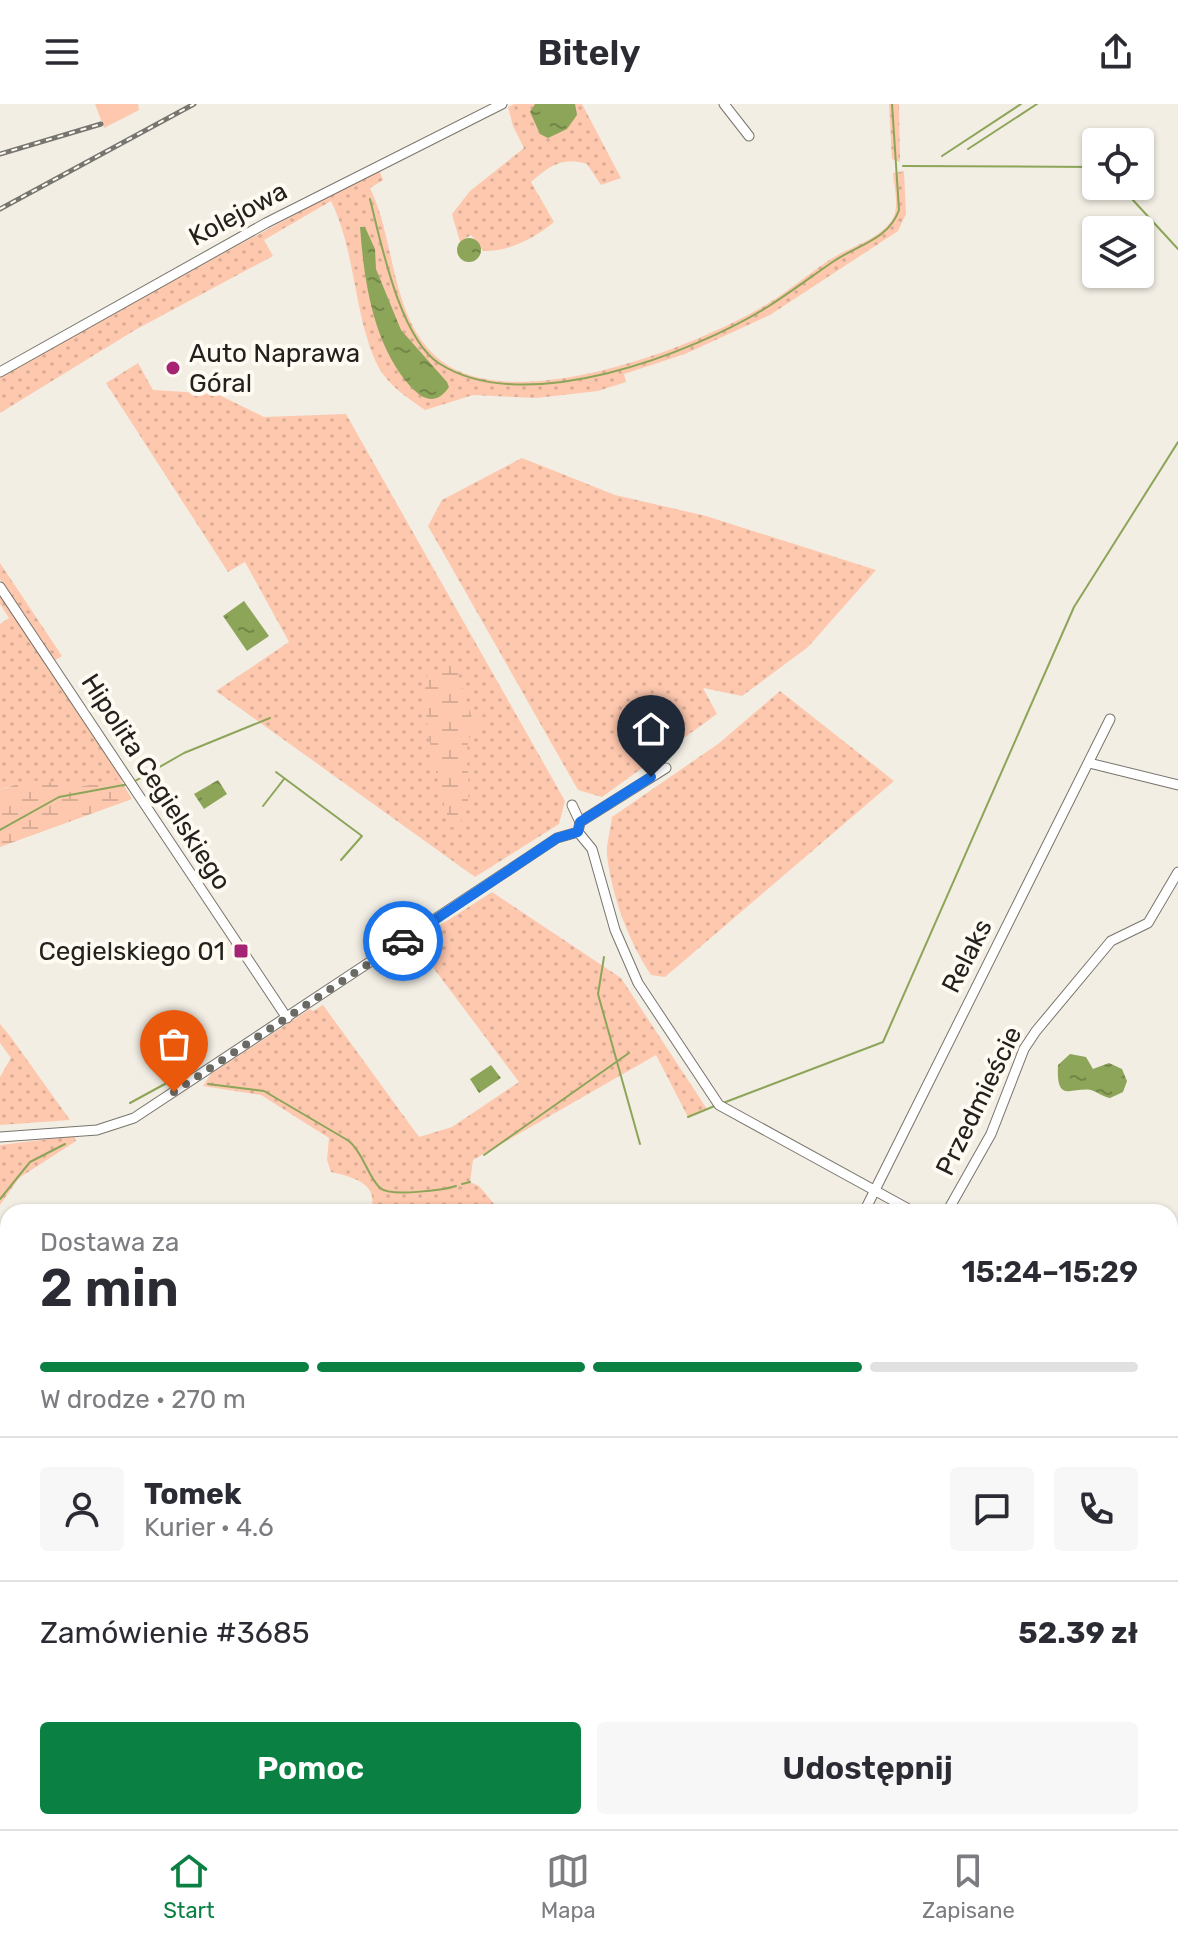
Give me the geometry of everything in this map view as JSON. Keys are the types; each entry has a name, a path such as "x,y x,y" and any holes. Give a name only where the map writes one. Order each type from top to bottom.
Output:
{"street":[{"name":"Kolejowa","path":"0,372 266,223 502,104"},
{"path":"724,104 749,136"},
{"name":"Hipolita Cegielskiego","path":"0,587 287,1018"},
{"name":"Relaks","path":"868,1204 1110,719"},
{"path":"1089,763 1178,785"},
{"path":"0,1137 97,1130 121,1124 666,768"},
{"path":"572,805 579,827 592,849 615,930 638,983 719,1105 899,1204"},
{"name":"Przedmieście","path":"952,1204 991,1134 1024,1049 1111,941 1148,923 1178,872"},
{"path":"273,1027 275,1002"}],"green space":[{"path":"95,104 138,104 139,110 104,128"},
{"path":"514,104 582,104 621,178 601,185 587,164 571,161 550,167 531,182 554,222 521,243 483,251 471,235 460,242 452,214 470,191 524,148 508,107"},
{"path":"889,104 899,104 900,162 892,159"},
{"path":"379,169 383,180 370,188 412,324 440,360 472,376 512,382 557,379 605,370 652,356 736,321 776,298 818,267 887,227 896,209 893,173 904,171 906,214 898,231 770,315 685,354 624,374 626,382 598,391 536,398 473,395 425,410 406,397 379,368 364,328 346,242 331,201 264,240 273,256 135,330 0,413 0,376 15,366"},
{"path":"138,363 153,390 217,394 264,417 346,414 565,801 559,824 475,877 216,691 289,642 245,562 228,572 106,383"},
{"path":"522,458 615,495 706,516 876,570 808,647 742,696 703,688 717,714 602,797 578,790 428,526 442,500"},
{"path":"0,563 62,656 54,661 0,579"},
{"path":"0,593 128,784 120,779 87,786 30,783 0,790 0,624 9,618 0,604"},
{"path":"449,665 456,667 472,718 487,717 469,739 466,812 452,828 436,773 425,705 428,673"},
{"path":"780,691 894,781 665,977 651,975 628,933 609,871 607,850 612,817 718,744"},
{"path":"120,779 132,799 0,847 0,790 29,780 84,786"},
{"path":"492,892 621,978 707,1109 688,1117 656,1055 473,1160 470,1182 479,1186 494,1204 372,1204 372,1195 363,1183 331,1172 327,1160 329,1138 261,1095 203,1086 211,1074 310,1009 313,1011 323,1005 419,1137 452,1127 519,1082 414,942"},
{"path":"0,1024 70,1120 0,1125 0,1077 11,1058 0,1043"},
{"path":"74,1136 76,1141 19,1178 1,1204 0,1145"}],"water":[{"path":"535,104 575,104 577,115 567,129 548,138 540,134 530,112"},
{"path":"360,227 365,227 375,249 376,269 401,330 447,382 449,387 439,397 430,399 415,391 387,351 368,290"},
{"path":"464,238 474,238 481,245 481,255 474,262 464,262 457,255 457,245"},
{"path":"244,601 269,636 247,651 223,616"},
{"path":"218,780 227,794 204,809 194,794"},
{"path":"1070,1054 1086,1057 1093,1069 1109,1063 1122,1069 1127,1081 1123,1092 1110,1098 1091,1090 1062,1089 1058,1065"},
{"path":"491,1065 501,1078 479,1093 470,1079"}],"waterway":[{"path":"370,199 394,289 414,334 426,352 440,364 475,379 516,384 561,382 608,373 697,343 769,306 834,261 880,235 899,210 892,104"},
{"path":"942,156 1021,104"},
{"path":"968,149 1037,104"},
{"path":"903,166 1082,167"},
{"path":"1133,200 1178,249"},
{"path":"723,1103 883,1042 1074,607 1178,442"},
{"path":"135,781 184,753 270,718"},
{"path":"276,772 362,836 341,860"},
{"path":"263,806 284,779"},
{"path":"0,830 59,797 129,784"},
{"path":"604,957 598,994 640,1144"},
{"path":"484,1155 629,1053"},
{"path":"130,1103 174,1079"},
{"path":"208,1084 264,1091 349,1141 376,1183 386,1191 417,1192 456,1186"},
{"path":"688,1117 717,1105"},
{"path":"0,1199 30,1162 65,1144"},
{"path":"462,1184 470,1182"}],"railway":[{"path":"0,209 194,104"},
{"path":"0,154 101,124"}],"way so far":[{"path":"174,1092 403,941"}],"place":[{"name":"Auto Naprawa Góral","path":"173,368"},
{"name":"Cegielskiego 01","path":"241,951"}],"route":[{"path":"403,941 557,838 578,832 580,822 651,777"}]}
